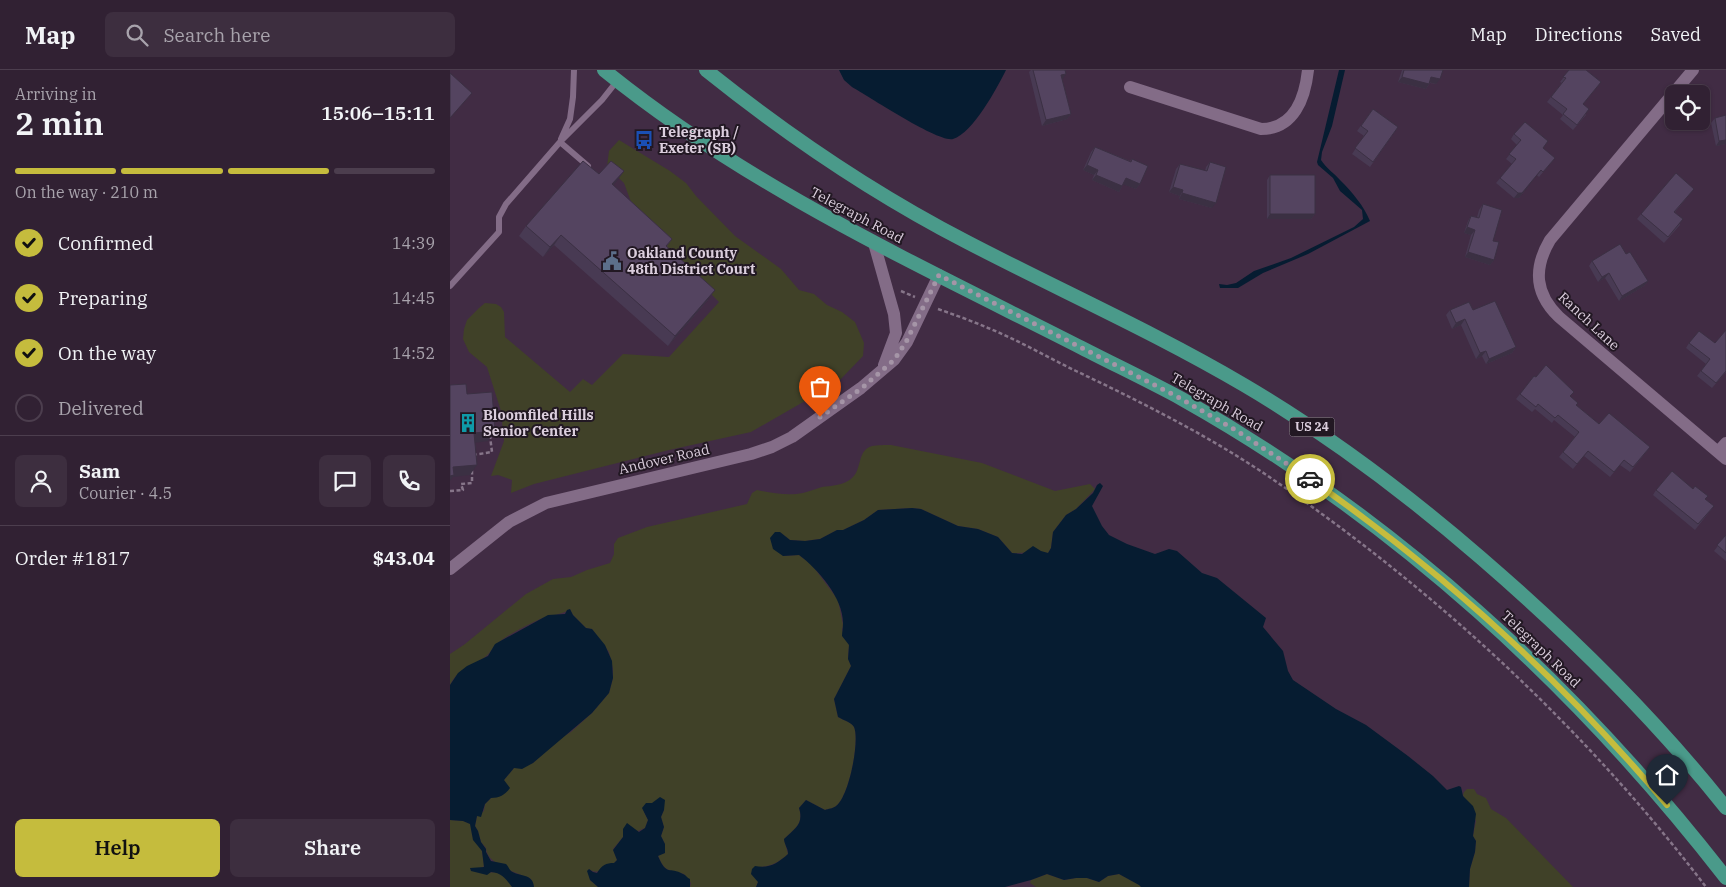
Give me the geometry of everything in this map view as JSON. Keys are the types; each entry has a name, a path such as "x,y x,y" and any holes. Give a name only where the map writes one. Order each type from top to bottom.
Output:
{"highway":[{"name":"Telegraph Road","path":"604,70 618,75 712,148 804,205 874,243 1178,397 1222,422 1316,484 1407,551 1486,619 1587,716 1656,792 1726,878"},
{"name":"Telegraph Road","path":"706,70 779,126 874,189 966,241 1184,351 1275,403 1334,442 1448,529 1552,622 1608,676 1703,779 1726,808"}],"street":[{"path":"1130,87 1261,129 1272,129 1286,122 1298,107 1306,87 1308,70"},
{"name":"Ranch Lane","path":"1693,70 1550,240 1543,252 1539,265 1538,280 1542,295 1549,308 1723,451"},
{"name":"Andover Road","path":"874,243 894,314 896,333 881,369"},
{"name":"Andover Road","path":"450,569 499,529 522,514 541,505 750,454 772,447 792,437 862,388 881,369 894,360 906,342 939,275"}],"lane":[{"path":"560,142 570,119 574,70"},
{"path":"450,286 499,232 499,217 506,204 560,142 602,100 618,75"},
{"path":"560,142 596,173"}],"path":[{"path":"897,290 917,298"},
{"path":"934,308 989,328 1175,420 1263,474 1363,545 1483,645 1548,708 1623,788 1706,887"},
{"path":"471,455 492,452 490,434"},
{"path":"450,491 463,490 461,484 472,483 472,464"}],"green space":[{"path":"619,140 686,183 735,236 781,269 799,290 814,294 827,305 842,312 855,322 864,343 863,356 838,382 751,432 669,450 534,484 511,493 512,480 498,475 491,476 504,441 501,411 487,367 469,352 463,339 467,320 479,308 485,303 496,304 501,307 504,312 505,337 570,392 583,379 592,385 623,354 669,357 719,302 672,255 634,210 624,183 607,167 609,151"},
{"path":"891,445 982,463 1055,491 1090,484 1095,489 1076,509 1066,515 1053,532 1051,548 1048,553 1012,553 998,537 978,529 958,526 921,509 912,508 878,510 864,520 843,530 837,530 820,539 790,540 781,533 783,556 799,555 812,565 838,600 843,625 842,630 849,645 848,658 851,666 834,699 838,717 849,722 854,727 856,744 849,780 841,801 836,806 825,810 806,800 799,808 800,818 798,825 784,839 788,854 775,863 760,867 756,887 690,887 691,883 684,874 671,871 662,865 658,855 665,853 665,844 661,836 664,827 661,817 664,810 644,812 648,820 645,828 623,837 613,849 617,860 604,870 596,872 589,869 590,880 598,887 534,887 531,879 491,859 481,842 475,826 477,816 484,811 485,804 505,784 504,780 514,768 533,763 592,713 609,693 613,669 609,652 592,629 586,628 573,615 570,609 563,613 538,620 507,636 496,644 489,654 480,661 461,671 450,685 450,654 526,594 553,579 571,577 610,563 614,554 614,544 618,538 647,527 747,504 752,493 757,490 780,494 798,494 822,487 842,484 855,474 867,448"},
{"path":"1467,789 1474,789 1477,794 1486,798 1491,809 1506,818 1573,887 1469,887 1470,869 1475,852 1476,841 1473,836 1476,821 1463,795"},
{"path":"450,820 471,824 472,835 482,851 483,873 499,872 512,887 450,887"},
{"path":"1047,874 1064,880 1087,878 1099,882 1108,876 1119,874 1141,887 1036,887 1030,883 1031,880"}],"water":[{"path":"839,70 1006,70 991,98 976,119 961,135 953,139 945,138 919,127 852,87 844,80"},
{"path":"1339,70 1345,70 1332,126 1322,152 1321,160 1353,194 1370,221 1308,254 1263,273 1238,288 1220,288 1219,284 1236,283 1254,271 1291,258 1354,227 1363,219 1362,210 1340,191 1333,178 1317,162"},
{"path":"1100,483 1103,486 1092,506 1109,535 1155,554 1169,549 1177,551 1202,573 1217,578 1266,618 1263,627 1283,651 1288,671 1293,680 1336,709 1366,725 1433,776 1447,790 1461,787 1463,796 1473,806 1476,814 1473,836 1476,841 1475,852 1470,869 1469,887 1141,887 1119,874 1108,876 1099,882 1087,878 1064,880 1047,874 1005,887 756,887 758,882 751,874 752,869 755,866 765,867 773,864 788,854 784,839 798,825 800,818 799,808 806,800 825,810 835,807 841,801 849,780 856,744 854,727 849,722 838,717 834,699 851,666 848,659 849,645 842,636 843,624 839,605 835,595 822,576 799,555 783,556 773,549 770,538 775,532 780,532 790,540 820,539 837,530 843,530 864,520 878,510 912,508 921,509 958,526 978,529 998,537 1012,553 1022,554 1033,546 1048,553 1051,548 1053,532 1066,515 1076,509 1093,493"},
{"path":"570,609 573,615 586,628 592,629 605,645 612,661 613,678 609,693 592,713 533,763 522,769 514,768 504,780 510,788 502,796 491,798 485,804 481,817 477,816 475,826 491,861 506,864 514,873 528,877 531,879 534,887 512,887 501,875 491,872 487,875 471,871 470,868 484,867 482,851 473,840 470,824 463,821 450,820 450,685 458,673 467,666 488,656 495,644 548,615 565,614"},
{"path":"660,797 665,800 661,817 664,827 661,836 665,844 665,853 658,856 666,869 684,874 690,879 690,887 598,887 590,880 587,871 589,869 597,873 604,865 614,863 617,860 613,850 623,837 623,829 627,823 639,832 645,828 648,820 642,808 646,803 652,803"}],"building":[{"path":"1033,70 1065,70 1066,74 1061,75 1071,114 1046,120"},
{"path":"1404,70 1443,70 1440,79 1431,77 1429,84 1402,77"},
{"path":"1569,70 1586,70 1601,82 1583,104 1589,109 1577,125 1563,114 1567,109 1551,97 1566,78 1563,77"},
{"path":"450,73 472,93 450,118"},
{"path":"1373,109 1398,127 1373,162 1355,148 1368,131 1361,126"},
{"path":"1726,115 1726,140 1719,141 1715,118"},
{"path":"1525,122 1548,141 1543,148 1555,158 1543,172 1541,170 1522,193 1518,193 1500,178 1516,159 1509,154 1521,140 1514,134"},
{"path":"1095,147 1131,162 1132,159 1148,166 1140,184 1126,178 1122,186 1096,175 1098,170 1087,165"},
{"name":"Oakland County 48th District Court","path":"583,161 599,174 611,161 624,171 612,184 672,239 666,246 715,290 675,336 561,235 550,247 526,226"},
{"path":"1210,162 1226,167 1216,203 1182,193 1183,190 1173,187 1180,164 1207,171"},
{"path":"1676,173 1694,189 1674,212 1683,219 1668,237 1641,214"},
{"path":"1270,175 1315,175 1315,214 1270,214"},
{"path":"1483,204 1502,210 1493,241 1499,242 1494,260 1468,252 1475,230 1467,227 1471,216 1479,218"},
{"path":"1620,244 1626,254 1630,252 1648,281 1622,296 1609,273 1602,277 1592,261"},
{"path":"1495,301 1516,347 1489,359 1486,351 1480,353 1465,319 1456,323 1450,310 1469,302 1473,310"},
{"path":"1726,330 1726,371 1716,383 1701,371 1710,359 1689,343 1699,331 1715,343"},
{"path":"1546,365 1574,392 1570,396 1578,403 1576,405 1599,424 1609,413 1650,447 1633,467 1624,460 1614,472 1588,451 1577,464 1563,452 1579,432 1558,415 1555,418 1538,404 1536,407 1520,394 1534,376 1536,377"},
{"name":"Bloomfiled Hills Senior Center","path":"466,384 467,394 492,392 495,431 474,433 477,465 453,467 454,475 450,476 450,385"},
{"path":"1672,471 1693,489 1695,486 1708,496 1705,499 1714,506 1698,524 1656,490"},
{"path":"1726,535 1726,553 1717,545"}],"way so far":[{"path":"820,417 862,388 881,369 894,360 906,342 939,275 1178,397 1237,431 1310,479"}],"place":[{"name":"Telegraph / Exeter (SB)","path":"644,140"},
{"name":"Oakland County 48th District Court","path":"612,261"},
{"name":"Bloomfiled Hills Senior Center","path":"468,423"}],"route":[{"path":"1310,479 1407,551 1486,619 1587,716 1667,805"}]}
